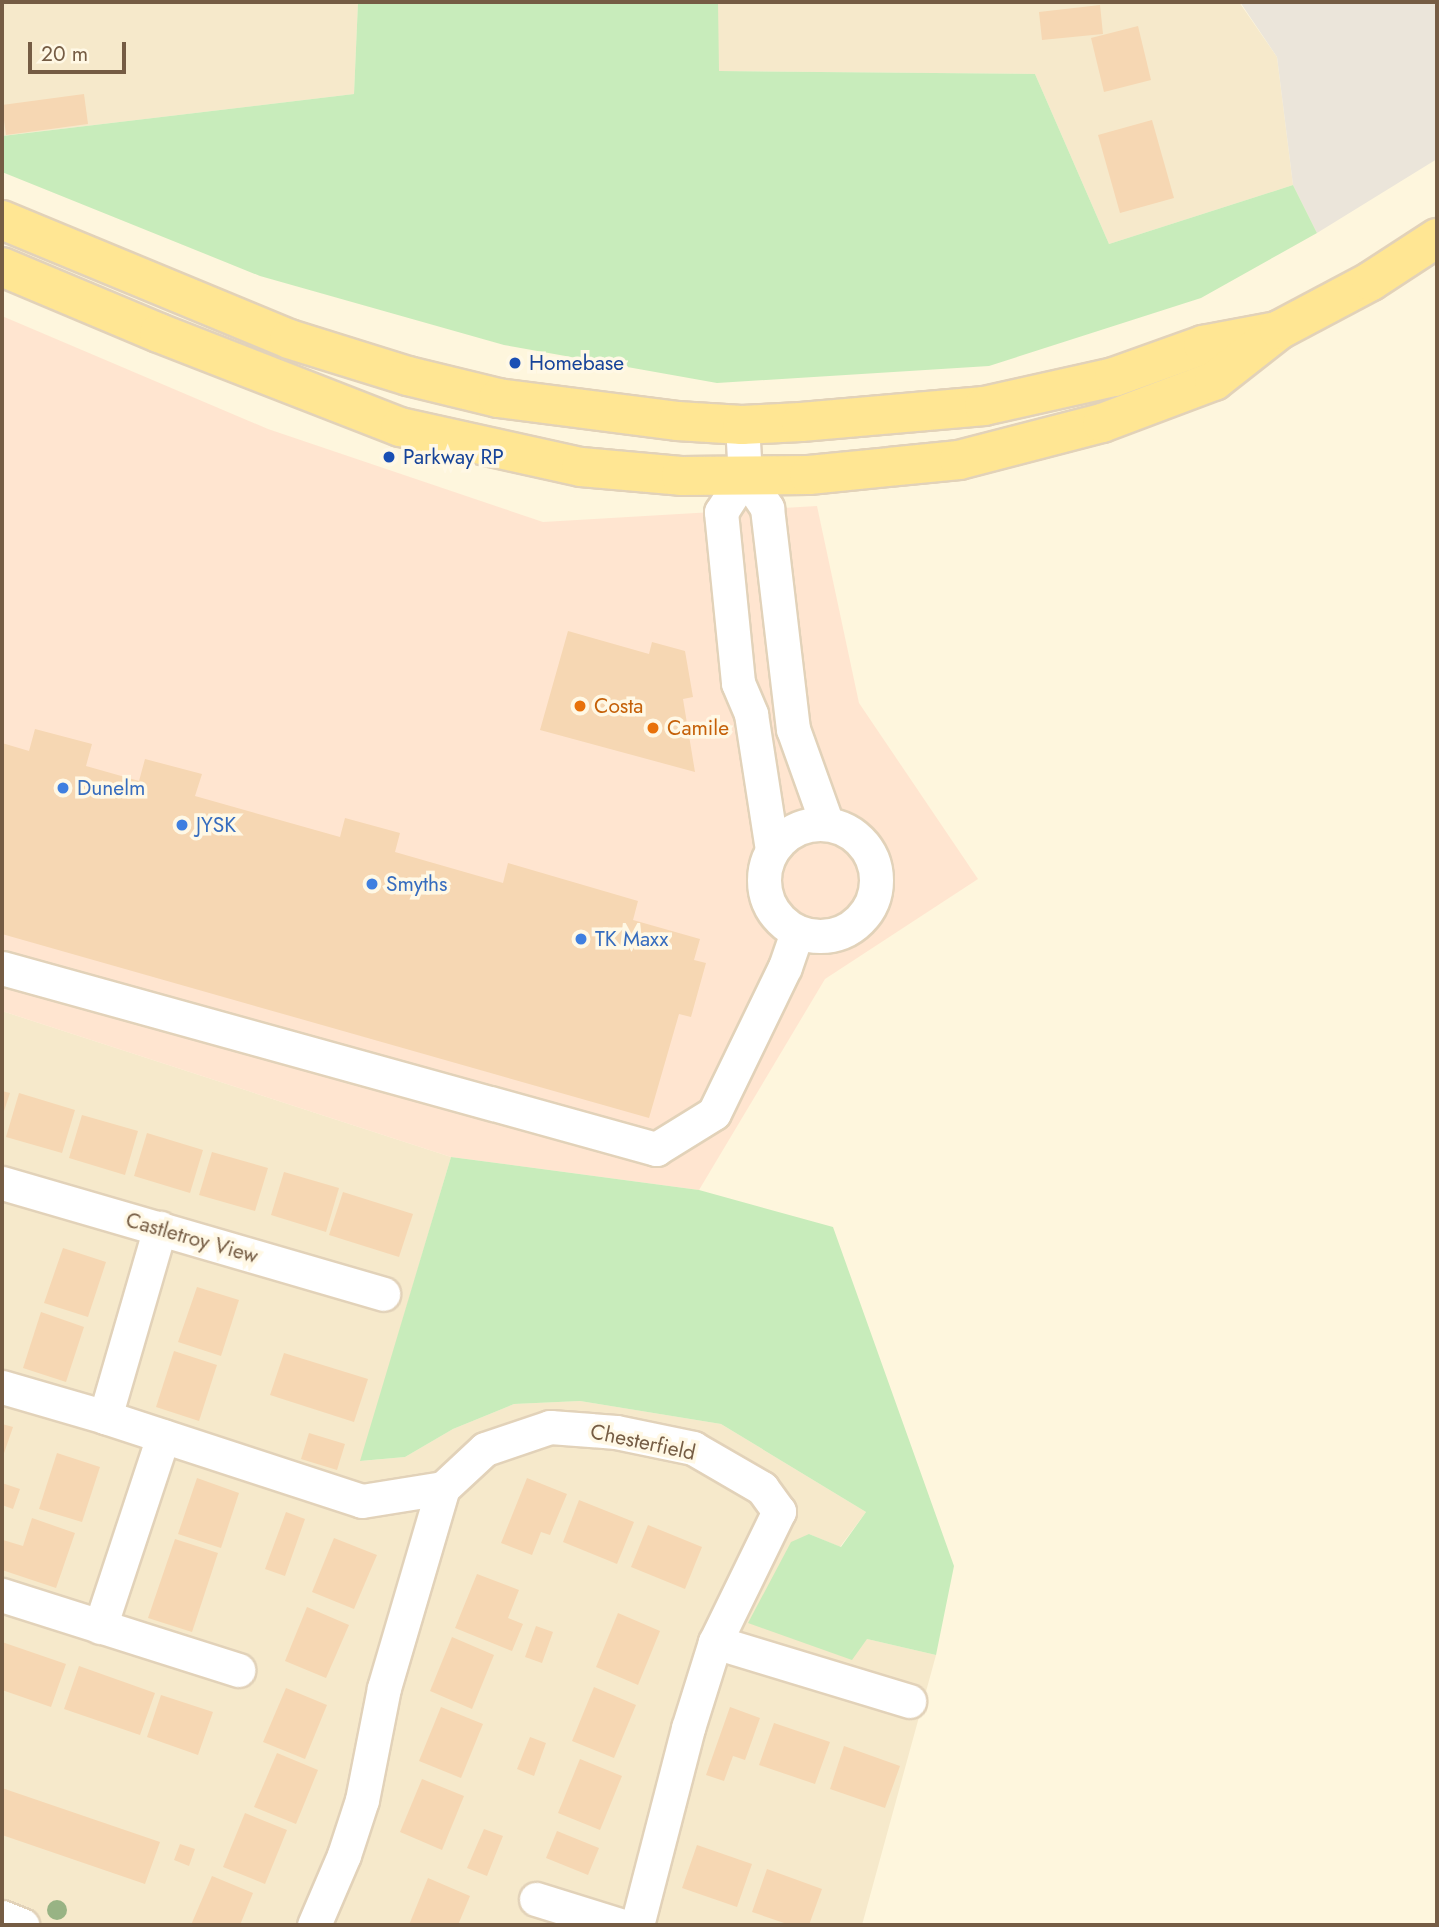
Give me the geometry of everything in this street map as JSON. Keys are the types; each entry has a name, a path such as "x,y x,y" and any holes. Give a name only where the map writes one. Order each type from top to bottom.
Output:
{"main road":[{"path":"2,220 289,339 408,376 498,398 677,421 742,425 984,406 1114,377 1203,345 1279,330"},
{"path":"2,267 159,333 400,426 582,467 681,476 809,475 959,460 1102,423 1214,381 1279,330 1371,281 1437,238"}],"street":[{"path":"742,425 745,475 767,508 793,729 827,824"},
{"path":"745,475 721,512 738,683 751,714 772,850"},
{"path":"827,824 849,832 867,848 876,871 875,895 864,917 845,932 821,937 797,932 781,921 769,906 764,887 765,868 772,850 785,836 802,826 827,824"},
{"path":"2,968 656,1149 714,1113 785,967 797,932"},
{"name":"Castletroy View","path":"2,1184 383,1294"},
{"path":"105,1417 160,1228"},
{"path":"2,1387 105,1417 362,1501 443,1488 384,1688 362,1800 344,1855 314,1925"},
{"name":"Chesterfield","path":"443,1488 485,1449 550,1427 616,1432 693,1448 762,1488 779,1511 715,1642 688,1728 637,1925"},
{"path":"100,1627 163,1436"},
{"path":"2,1595 238,1670"},
{"path":"715,1642 909,1701"},
{"path":"536,1899 620,1925"},
{"path":"2,1917 22,1925"}],"shaded area":[{"path":"2,2 358,2 354,94 2,136"},
{"path":"718,2 1239,2 1277,57 1293,185 1109,244 1035,74 718,71"},
{"path":"1240,2 1437,2 1437,159 1317,233 1293,185 1277,57"},
{"path":"2,316 268,429 543,522 817,506 859,703 978,879 825,979 699,1190 451,1157 2,1011"},
{"path":"2,1011 451,1157 361,1461 405,1457 453,1429 514,1404 580,1401 721,1424 866,1512 840,1547 809,1534 867,1639 936,1655 862,1925 2,1925"}],"green space":[{"path":"358,2 718,2 719,71 1035,74 1109,244 1293,185 1317,233 1201,298 989,366 717,383 504,345 260,276 2,172 2,136 354,94"},
{"path":"451,1157 699,1190 833,1227 954,1566 936,1655 867,1639 852,1660 748,1623 791,1542 809,1534 841,1547 866,1512 721,1424 580,1401 514,1404 453,1429 405,1457 360,1461"}],"building":[{"path":"1100,5 1103,34 1042,40 1039,12"},
{"path":"1138,26 1151,80 1104,92 1091,38"},
{"path":"84,94 88,124 6,135 2,105"},
{"path":"1152,120 1174,198 1120,213 1098,135"},
{"path":"568,631 649,654 652,642 685,651 693,697 683,699 695,772 540,730"},
{"path":"35,729 92,744 86,766 139,781 145,759 202,774 195,796 340,837 345,818 400,833 395,852 503,883 508,863 638,901 633,920 700,939 694,960 706,963 691,1017 679,1014 649,1118 2,934 2,743 29,751"},
{"path":"2,1091 10,1093 2,1117"},
{"path":"19,1093 75,1110 62,1153 6,1137"},
{"path":"82,1115 138,1131 125,1175 69,1158"},
{"path":"147,1133 203,1150 190,1193 134,1176"},
{"path":"212,1152 268,1168 255,1211 199,1195"},
{"path":"284,1172 339,1188 326,1232 271,1215"},
{"path":"343,1192 413,1214 399,1257 329,1235"},
{"path":"63,1248 106,1262 88,1317 44,1303"},
{"path":"197,1287 239,1300 221,1356 178,1342"},
{"path":"41,1312 84,1327 66,1382 23,1368"},
{"path":"174,1351 217,1365 199,1421 156,1407"},
{"path":"284,1353 368,1379 354,1422 270,1395"},
{"path":"2,1424 13,1427 2,1459"},
{"path":"309,1433 345,1444 337,1470 301,1459"},
{"path":"57,1453 100,1467 82,1522 39,1509"},
{"path":"197,1478 239,1493 221,1548 178,1534"},
{"path":"527,1478 567,1494 550,1535 541,1532 532,1555 501,1543"},
{"path":"2,1483 20,1489 13,1509 2,1505"},
{"path":"579,1500 634,1522 617,1564 563,1542"},
{"path":"286,1512 305,1519 285,1576 265,1569"},
{"path":"32,1518 75,1533 56,1588 2,1570 3,1540 23,1546"},
{"path":"648,1525 702,1547 685,1589 631,1567"},
{"path":"334,1538 377,1555 354,1609 312,1592"},
{"path":"175,1539 218,1553 192,1632 148,1618"},
{"path":"477,1574 519,1590 508,1618 523,1624 512,1651 455,1628"},
{"path":"307,1607 349,1625 326,1678 285,1661"},
{"path":"618,1613 660,1631 638,1685 596,1667"},
{"path":"536,1626 553,1632 542,1663 525,1657"},
{"path":"452,1637 494,1655 472,1709 430,1691"},
{"path":"2,1642 66,1664 51,1707 2,1690"},
{"path":"79,1666 155,1693 140,1735 64,1709"},
{"path":"594,1687 636,1705 614,1758 572,1741"},
{"path":"286,1688 327,1705 305,1759 263,1742"},
{"path":"161,1695 213,1712 198,1755 147,1737"},
{"path":"441,1707 483,1724 461,1778 419,1761"},
{"path":"730,1707 760,1718 745,1760 733,1756 724,1781 706,1775"},
{"path":"774,1723 830,1742 815,1784 759,1765"},
{"path":"530,1737 546,1743 534,1776 517,1769"},
{"path":"844,1746 900,1766 885,1808 830,1789"},
{"path":"277,1753 318,1770 296,1824 254,1807"},
{"path":"580,1759 622,1776 600,1830 558,1813"},
{"path":"422,1779 464,1796 442,1850 400,1832"},
{"path":"2,1788 160,1842 145,1884 2,1835"},
{"path":"245,1813 287,1830 265,1884 223,1867"},
{"path":"484,1829 503,1836 487,1876 467,1868"},
{"path":"557,1831 599,1848 588,1875 546,1858"},
{"path":"180,1844 195,1849 189,1866 174,1860"},
{"path":"697,1845 752,1864 737,1907 682,1888"},
{"path":"767,1869 822,1889 809,1925 790,1925 752,1912"},
{"path":"212,1876 253,1893 240,1925 191,1925"},
{"path":"428,1878 470,1896 458,1925 409,1925"}],"place":[{"name":"Homebase","path":"515,363"},
{"name":"Parkway RP","path":"389,457"},
{"name":"Costa","path":"580,706"},
{"name":"Camile","path":"653,728"},
{"name":"Dunelm","path":"63,788"},
{"name":"JYSK","path":"182,825"},
{"name":"Smyths","path":"372,884"},
{"name":"TK Maxx","path":"581,939"}]}
